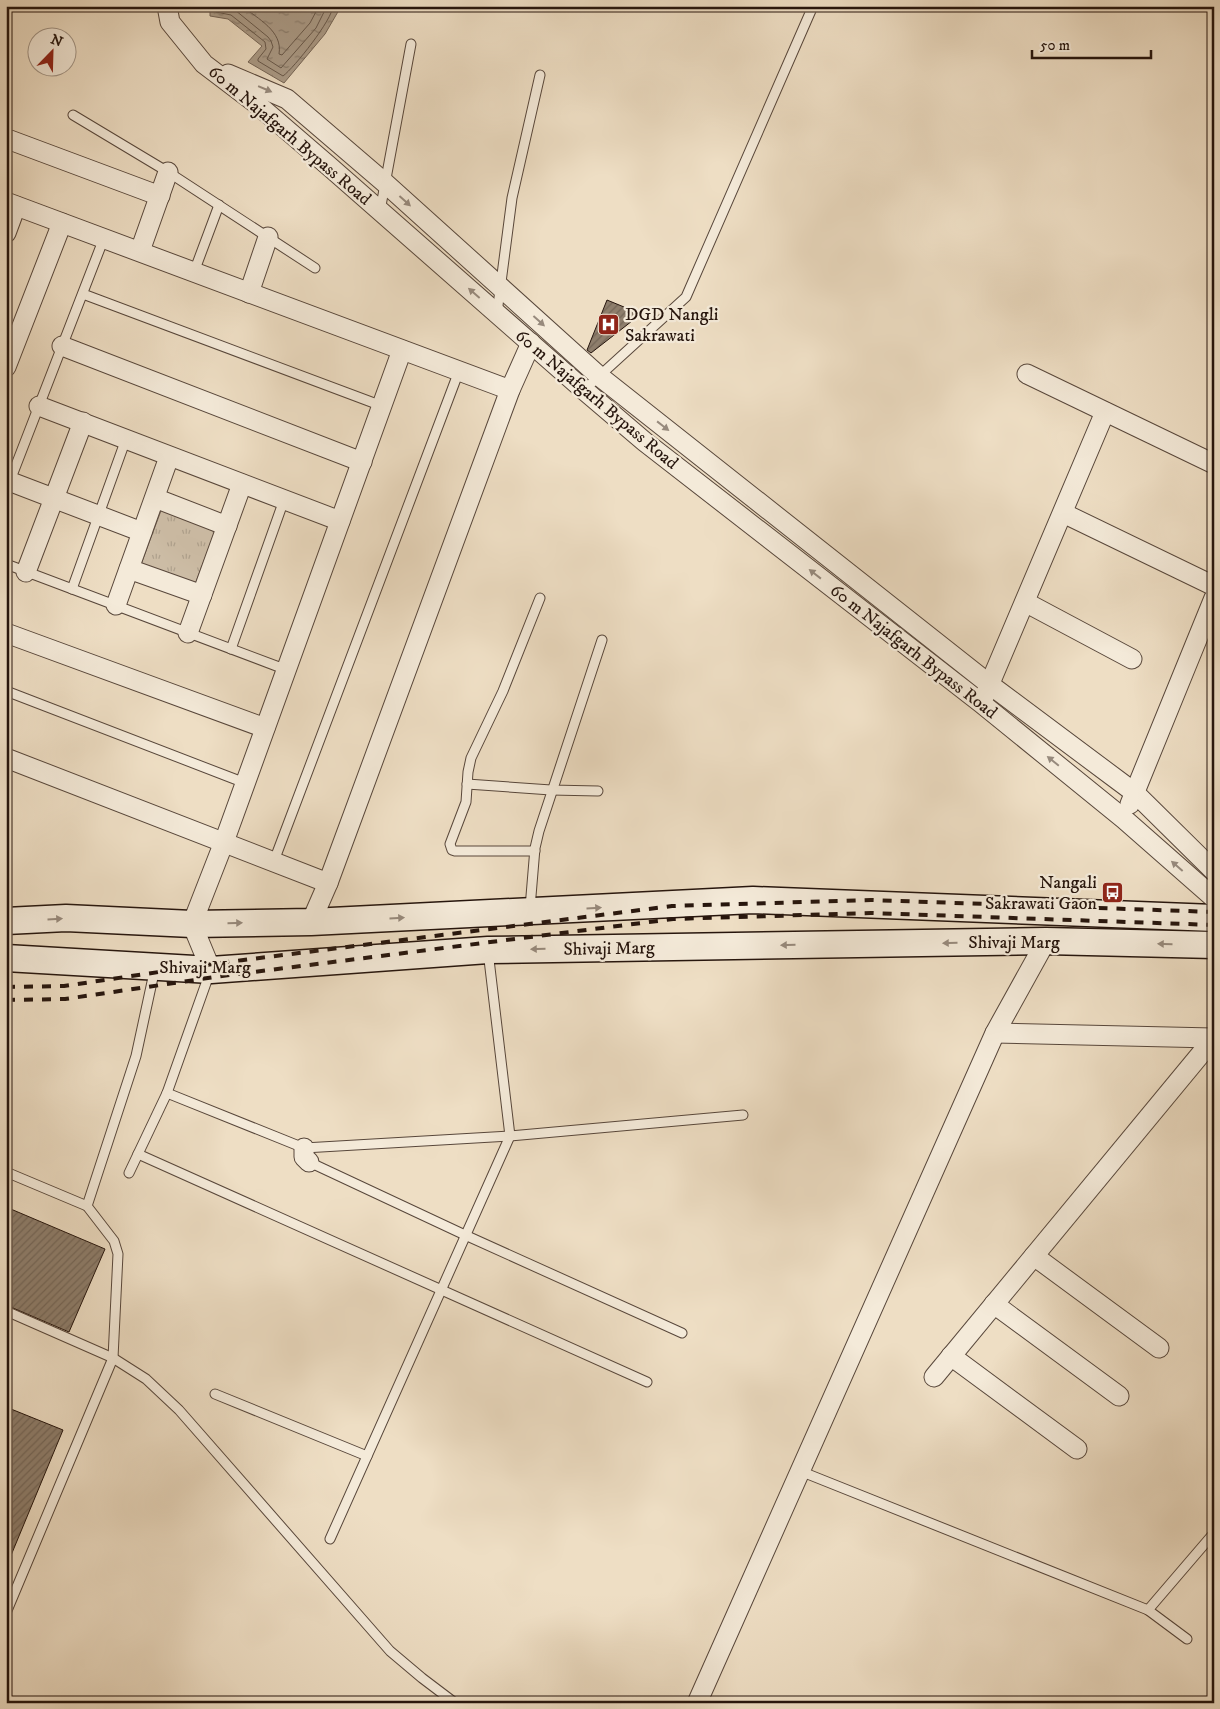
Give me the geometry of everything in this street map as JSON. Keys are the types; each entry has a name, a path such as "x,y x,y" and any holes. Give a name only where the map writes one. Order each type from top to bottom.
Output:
{"main road":[{"name":"Shivaji Marg","path":"6,921 66,918 192,924 312,922 753,900 1214,918"},
{"name":"Shivaji Marg","path":"6,958 211,970 488,950 1046,941 1214,945"}],"street":[{"path":"167,6 170,22 204,64"},
{"name":"60 m Najafgarh Bypass Road","path":"204,64 287,99 385,183 599,376 989,684 1135,793 1214,871"},
{"name":"60 m Najafgarh Bypass Road","path":"204,64 258,105 645,442 981,703 1124,819 1214,898"},
{"path":"10,140 160,196"},
{"path":"140,251 168,172"},
{"path":"6,233 11,204 510,390"},
{"path":"6,367 62,223"},
{"path":"249,293 268,237"},
{"path":"312,922 510,390 531,344"},
{"path":"62,346 362,462"},
{"path":"211,970 192,924 287,670 402,350"},
{"path":"1027,374 1214,464"},
{"path":"39,406 340,521"},
{"path":"981,703 1105,412"},
{"path":"26,572 83,422"},
{"path":"116,606 169,457"},
{"path":"7,484 54,498 142,532"},
{"path":"188,633 242,484"},
{"path":"155,498 227,526"},
{"path":"1063,513 1213,597 1124,819"},
{"path":"129,569 202,595"},
{"path":"1024,602 1132,659"},
{"path":"6,633 265,728"},
{"path":"7,761 328,883"},
{"path":"697,1703 995,1033 1046,941"},
{"path":"995,1033 1214,1038"},
{"path":"934,1377 1214,1038"},
{"path":"1034,1256 1159,1348"},
{"path":"994,1304 1119,1396"},
{"path":"951,1356 1077,1449"}],"lane":[{"path":"584,390 686,298 813,6"},
{"path":"380,211 411,44"},
{"path":"497,314 512,198 540,75"},
{"path":"73,115 168,172 315,268"},
{"path":"194,272 219,205"},
{"path":"7,484 104,238"},
{"path":"82,294 382,406"},
{"path":"274,862 459,371"},
{"path":"72,589 126,439"},
{"path":"231,649 284,500"},
{"path":"6,564 287,670"},
{"path":"535,851 452,850 450,844 464,809 471,758 503,691 540,598"},
{"path":"530,911 535,851 539,831 602,640"},
{"path":"6,691 245,783"},
{"path":"467,784 551,790 598,791"},
{"path":"330,1538 510,1136 488,950"},
{"path":"87,1206 136,1056 155,967"},
{"path":"129,1174 166,1093 211,970"},
{"path":"166,1093 307,1155 465,1235 682,1333"},
{"path":"307,1155 743,1116"},
{"path":"138,1154 647,1382"},
{"path":"6,1172 87,1206 114,1241 118,1254 113,1358 6,1613"},
{"path":"6,1311 113,1358 146,1379 179,1410 390,1651 455,1703"},
{"path":"215,1394 366,1456"},
{"path":"800,1471 1148,1610 1187,1639"},
{"path":"1148,1610 1214,1533"}],"green space":[{"path":"162,508 216,529 194,587 140,567"}],"water":[{"path":"210,6 337,6 339,10 325,34 284,83 248,62 262,46 228,19 210,16"}],"building":[{"path":"607,300 641,314 591,353 587,350"},
{"path":"6,1207 105,1249 69,1332 6,1305"},
{"path":"6,1407 63,1430 7,1565 6,1565"}],"railway":[{"path":"6,987 64,986 220,963 672,906 871,900 1214,912"},
{"path":"6,1000 65,999 222,976 673,919 871,913 1214,925"}],"place":[{"name":"DGD Nangli Sakrawati","path":"609,324"},
{"name":"Nangali Sakrawati Gaon","path":"1113,892"}]}
